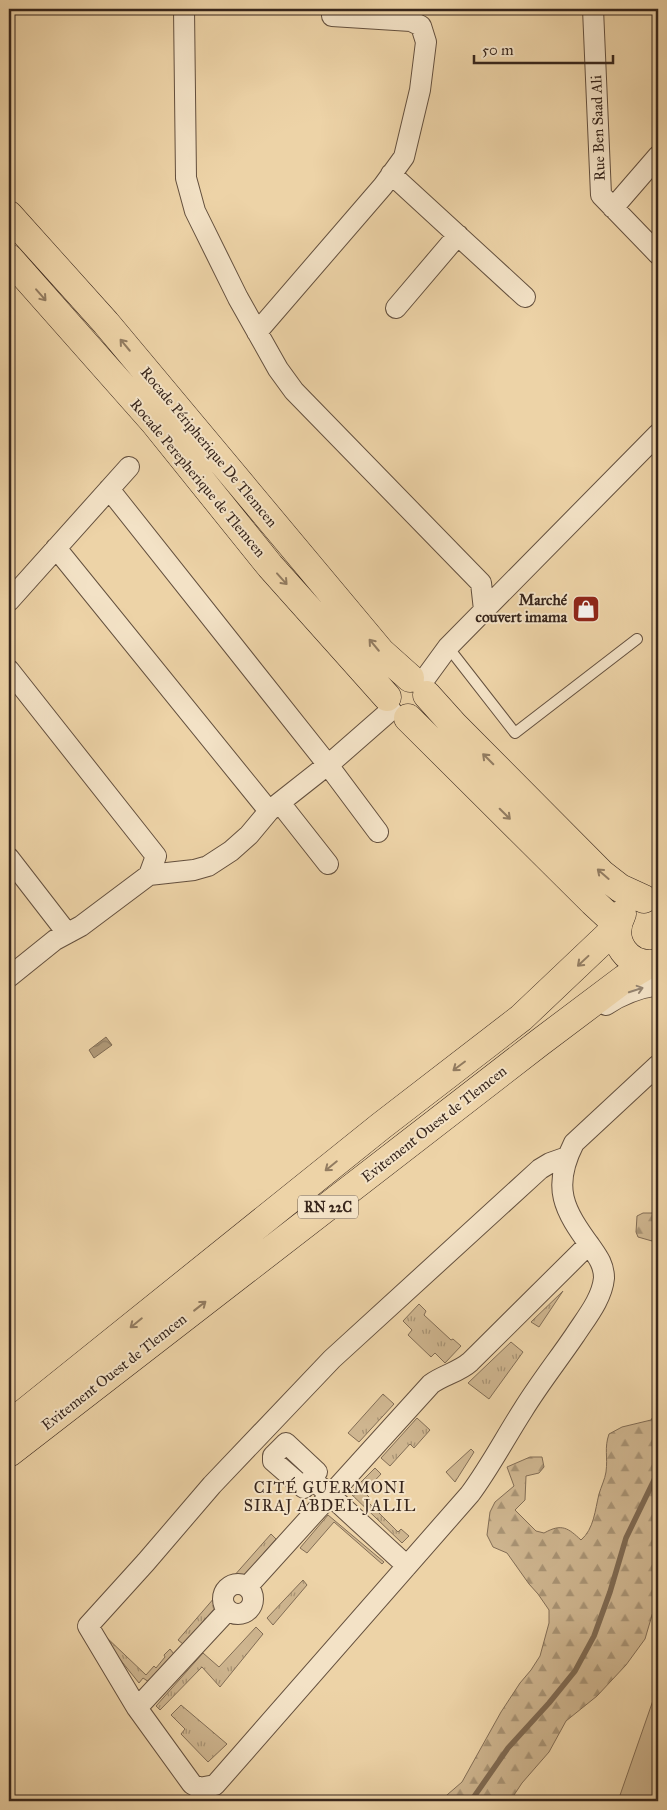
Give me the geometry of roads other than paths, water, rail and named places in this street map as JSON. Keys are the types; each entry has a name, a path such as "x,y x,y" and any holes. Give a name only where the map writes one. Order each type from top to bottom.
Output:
{"highway":[{"name":"Rocade Péripherique De Tlemcen","path":"9,215 106,323 380,652 419,686 454,725 602,874 620,888 652,898"},
{"name":"Rocade Perepherique de Tlemcen","path":"9,258 154,422 270,566 395,708 592,902 618,925"},
{"path":"397,681 419,686 424,708 420,713 395,708 388,691 397,681"},
{"name":"Evitement Ouest de Tlemcen","path":"652,898 628,907 623,912 617,934 622,949 634,960 656,968"},
{"name":"Evitement Ouest de Tlemcen","path":"9,1425 381,1126 522,1018 618,925"},
{"name":"Evitement Ouest de Tlemcen","path":"9,1453 613,987 634,972 656,968"}],"street":[{"path":"184,9 186,178 195,211 238,298 278,369 294,391 481,583 484,610"},
{"name":"Rue Ben Saad Ali","path":"593,9 601,195 658,254"},
{"path":"258,332 404,157 420,90 426,42 421,26 411,21 332,16"},
{"path":"614,208 658,156"},
{"path":"391,174 525,297"},
{"path":"396,308 458,236"},
{"path":"419,686 448,647 658,434"},
{"path":"9,601 129,467"},
{"path":"109,489 328,765 378,832"},
{"path":"56,548 275,807 328,864"},
{"path":"9,670 156,856 174,872"},
{"path":"9,977 55,940 81,926 149,875 194,870 208,866 232,851 275,807 395,708"},
{"path":"149,875 156,856"},
{"path":"9,858 67,933"},
{"path":"567,1157 540,1169 332,1359 212,1485 88,1626 137,1708 192,1784 199,1788 201,1795 215,1786 486,1474 522,1411 592,1309 602,1290 603,1269 599,1258 574,1225 564,1205 562,1173 574,1143 658,1065"},
{"path":"137,1708 228,1610 233,1614 240,1614 250,1609 253,1600 252,1593 247,1587 431,1384 440,1377 470,1362 589,1244"},
{"path":"313,1479 407,1566"}],"lane":[{"path":"448,647 515,733 637,639"}],"water":[{"path":"106,1037 112,1045 94,1058 89,1050"}],"waterway":[{"path":"471,1801 508,1748 575,1671 594,1636 610,1592 626,1538 658,1472"}],"place":[{"name":"Marché couvert imama","path":"586,609"}],"district":[{"name":"CITÉ GUERMONI SIRAJ ABDEL JALIL","path":"330,1496"}]}
